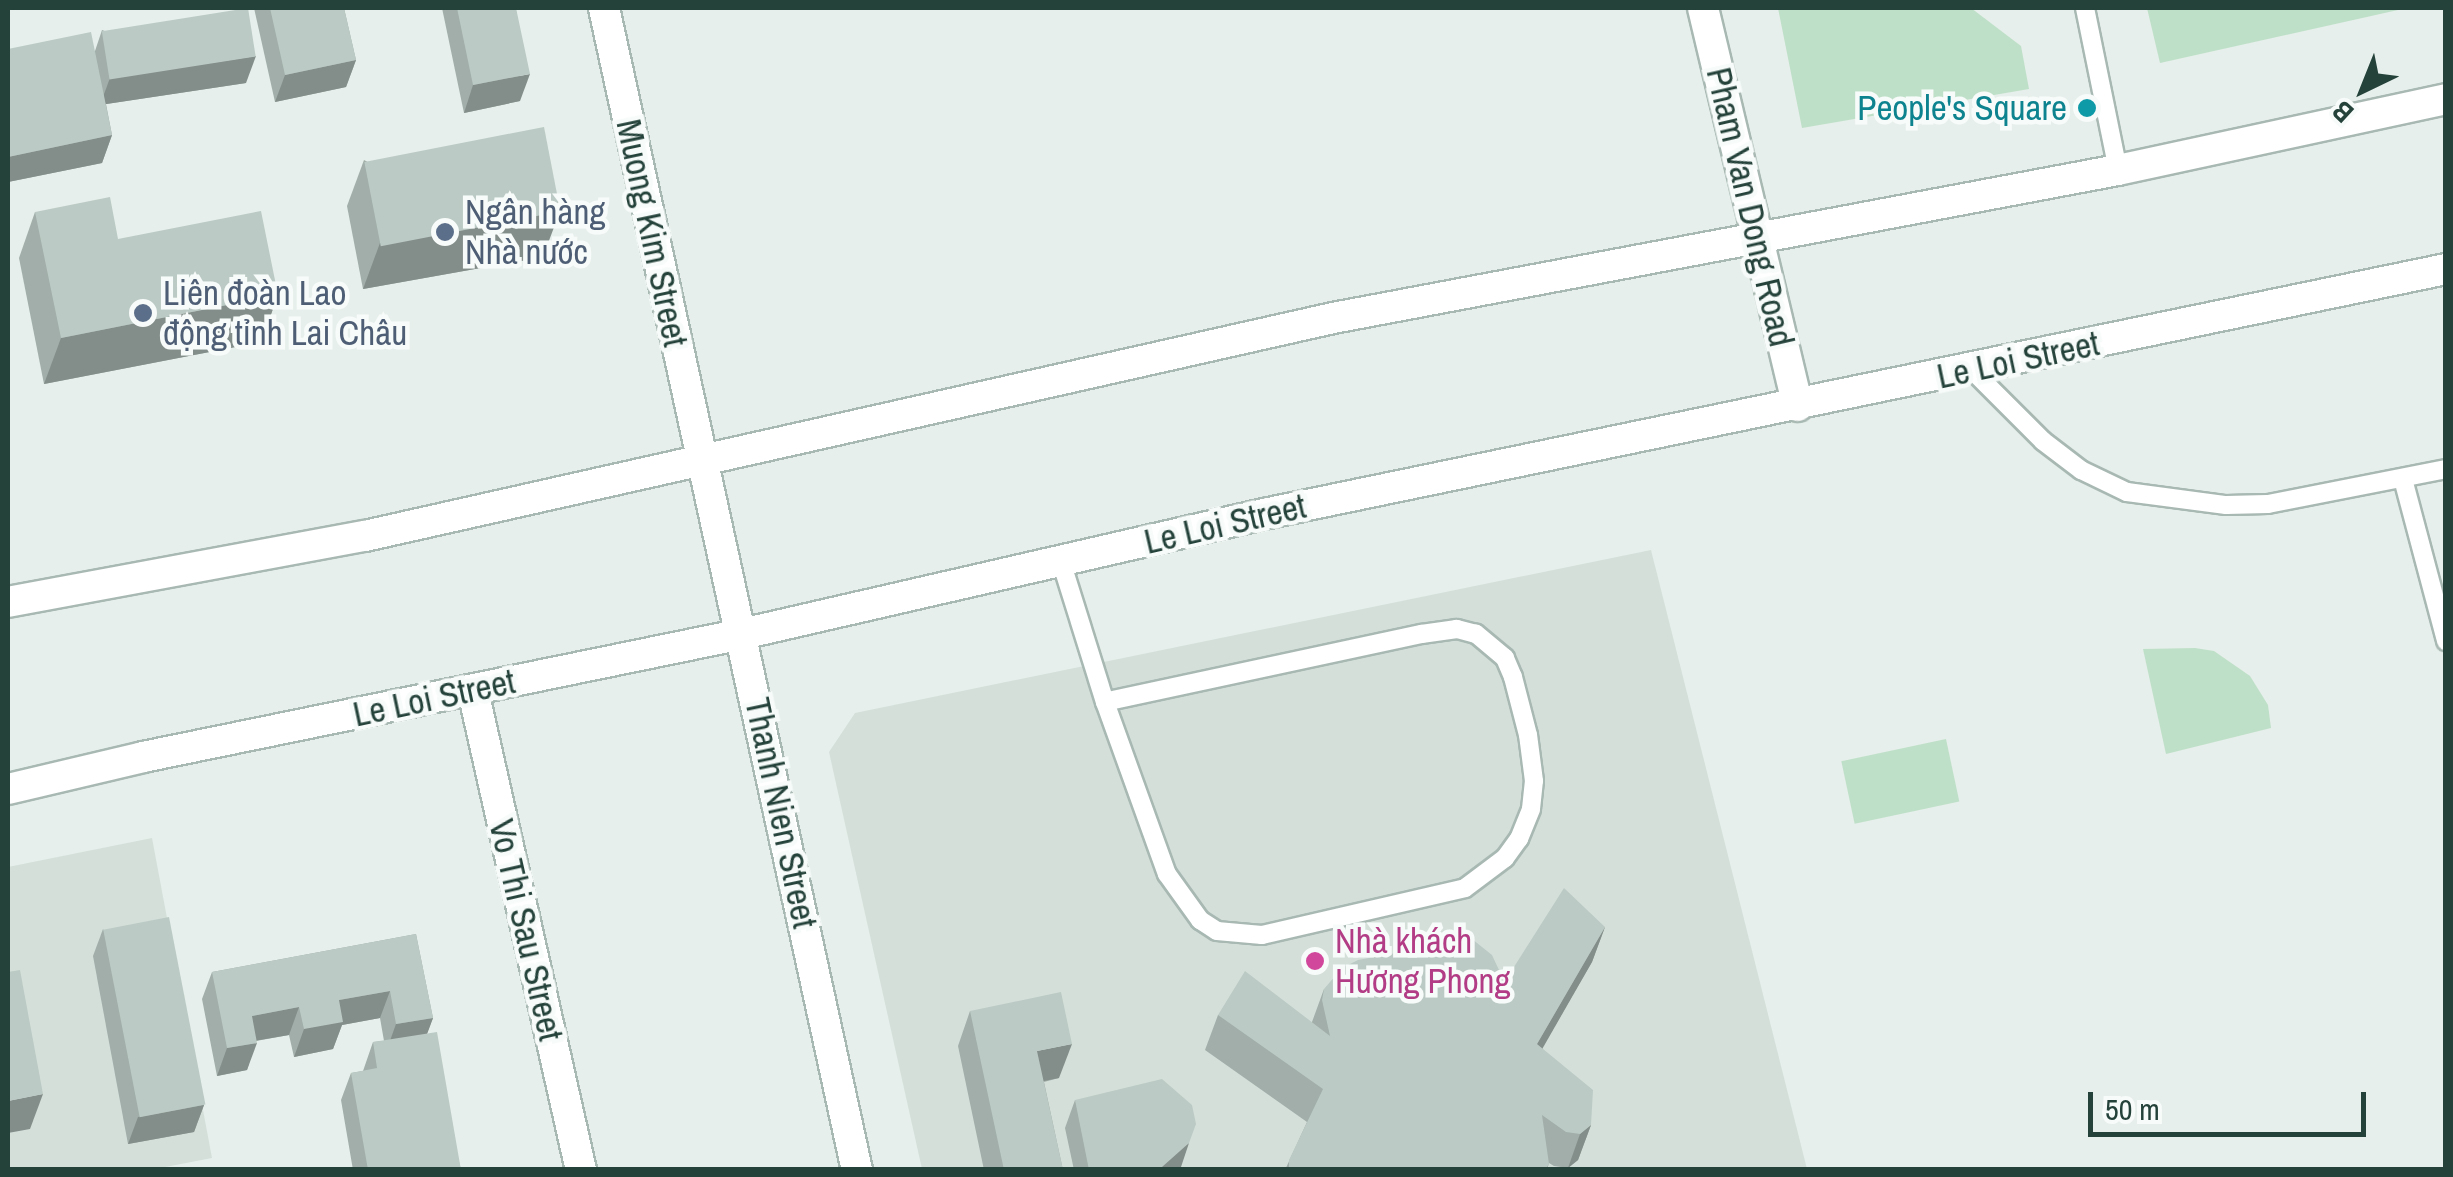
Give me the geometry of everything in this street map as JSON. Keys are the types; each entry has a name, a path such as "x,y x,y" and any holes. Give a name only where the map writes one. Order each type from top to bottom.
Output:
{"main road":[{"name":"Muong Kim Street","path":"604,8 701,458"},
{"name":"Pham Van Dong Road","path":"1704,8 1798,406"},
{"path":"8,602 364,536 1333,318 2118,170 2446,99"},
{"name":"Le Loi Street","path":"8,790 143,757 742,634 1264,514 1972,370 2446,268"},
{"name":"Thanh Nien Street","path":"701,458 857,1170"},
{"name":"Vo Thi Sau Street","path":"473,691 580,1170"}],"lane":[{"path":"2085,8 2118,170"},
{"path":"1972,370 2043,442 2081,470 2127,492 2208,504 2268,504 2446,469"},
{"path":"2403,479 2446,641"},
{"path":"1061,561 1106,702 1167,874 1200,920 1217,932 1262,934 1465,888 1505,858 1519,839 1531,809 1530,750 1513,678 1505,658 1476,634 1457,630 1421,634 1106,702"}],"shaded area":[{"name":"Nhà khách Hương Phong","path":"1651,550 1807,1169 922,1169 829,752 855,713"},
{"path":"152,838 212,1158 155,1169 8,1170 8,867"}],"green space":[{"path":"1778,8 1971,8 2021,46 2029,89 1802,128"},
{"path":"2147,8 2407,8 2160,63"},
{"path":"2143,649 2214,651 2250,676 2268,705 2271,728 2166,754"},
{"path":"1946,739 1959,802 1855,824 1841,761"}],"building":[{"path":"248,8 256,56 109,80 102,31"},
{"path":"270,8 344,8 356,60 285,75"},
{"path":"457,8 516,8 530,74 473,85"},
{"path":"91,32 112,135 8,157 8,49"},
{"path":"544,127 560,211 381,246 364,162"},
{"path":"110,197 118,239 261,211 278,295 61,338 35,212"},
{"path":"1564,888 1605,927 1537,1044 1593,1090 1591,1125 1580,1134 1566,1132 1542,1115 1549,1164 1545,1170 1289,1170 1289,1160 1323,1089 1218,1015 1245,971 1330,1036 1322,1000 1324,989 1342,968 1358,960 1472,939 1492,955 1499,970 1500,989"},
{"path":"169,917 205,1104 140,1117 103,930"},
{"path":"416,934 433,1018 396,1024 390,991 339,1000 343,1022 304,1029 299,1007 252,1016 257,1043 227,1048 212,972"},
{"path":"20,970 43,1094 8,1101 8,972"},
{"path":"1061,992 1072,1044 1037,1051 1063,1170 1004,1170 970,1011"},
{"path":"437,1032 461,1170 368,1170 351,1073 377,1068 373,1042"},
{"path":"1162,1079 1192,1105 1196,1124 1189,1143 1162,1167 1089,1170 1075,1100"}],"place":[{"name":"People's Square","path":"2087,108"},
{"name":"Ngân hàng Nhà nước","path":"445,232"},
{"name":"Liên đoàn Lao động tỉnh Lai Châu","path":"143,313"},
{"name":"Nhà khách Hương Phong","path":"1315,961"}]}
